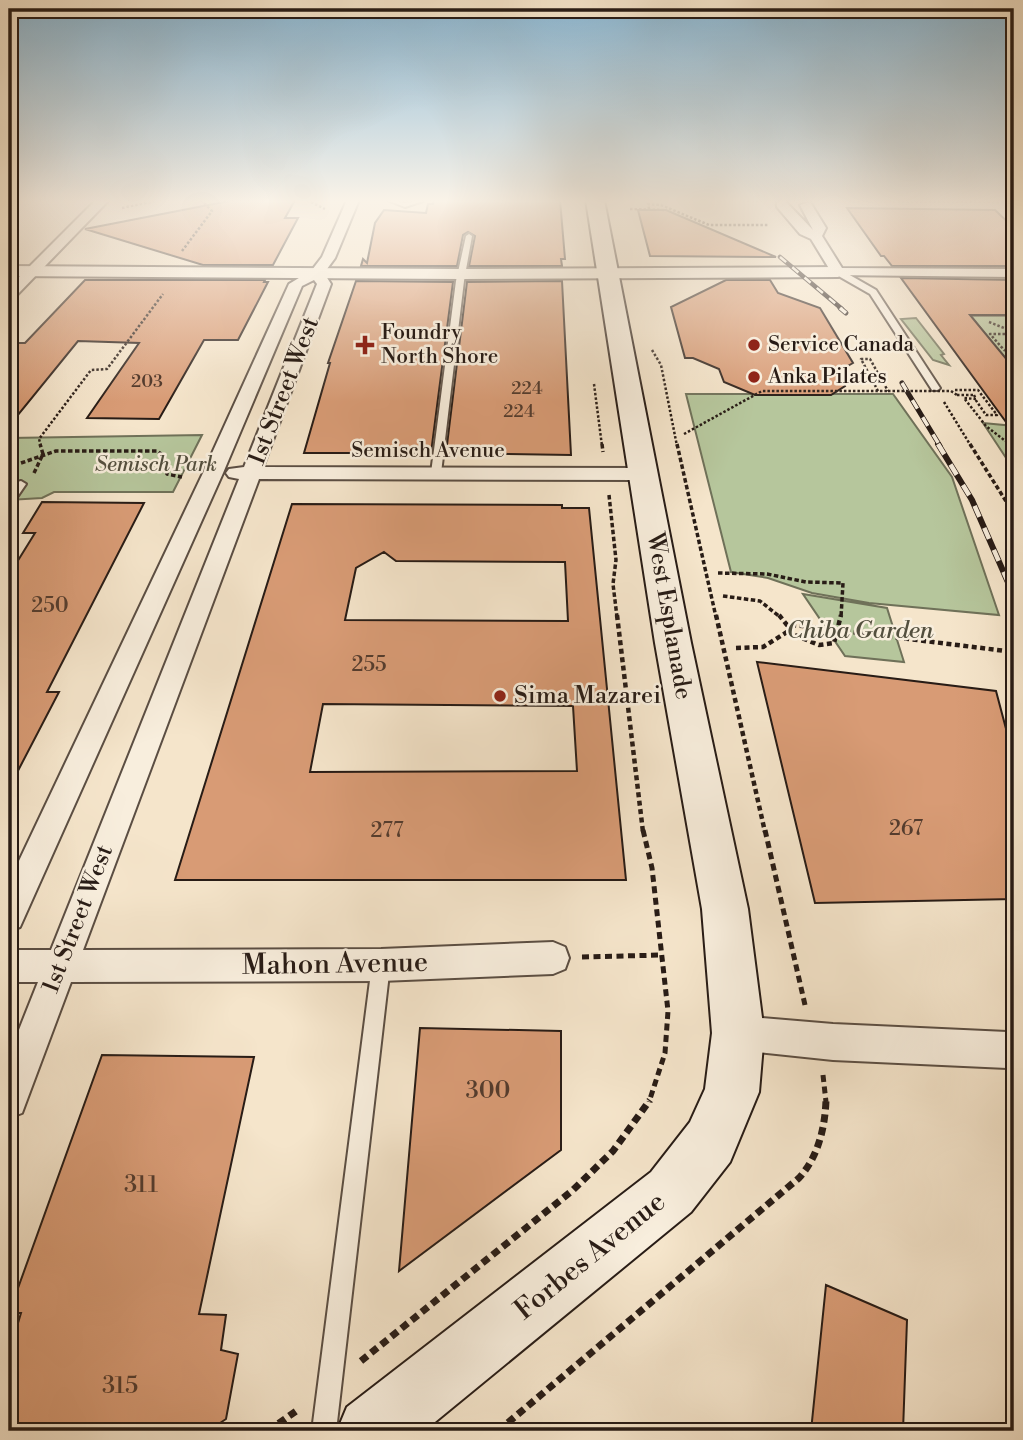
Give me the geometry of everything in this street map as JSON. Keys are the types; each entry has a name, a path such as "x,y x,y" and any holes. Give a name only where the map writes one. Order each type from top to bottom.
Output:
{"main road":[{"name":"West Esplanade","path":"606,267 724,909 738,1033"},
{"name":"Forbes Avenue","path":"371,1431 671,1192 710,1142 732,1092 738,1033"}],"street":[{"path":"9,295 36,267"},
{"path":"317,273 321,267"},
{"path":"835,267 838,272"},
{"path":"9,271 461,274 1014,272"},
{"name":"1st Street West","path":"9,916 213,473 296,284 317,273 324,284 9,1100"},
{"name":"Semisch Avenue","path":"213,473 644,474"},
{"name":"Mahon Avenue","path":"9,966 381,965 553,958"},
{"path":"738,1033 1012,1055"}],"lane":[{"path":"436,473 462,267"},
{"path":"838,272 873,292 935,388"},
{"path":"9,501 21,484"},
{"path":"324,1431 381,965"}],"path":[{"path":"43,454 39,439 92,369 107,369 167,288"},
{"path":"989,322 1014,333"},
{"path":"1014,333 990,334 1004,350 1014,353"},
{"path":"650,338 666,388 804,1002"},
{"path":"878,391 861,359 870,359 888,391"},
{"path":"594,378 603,456"},
{"path":"935,388 1014,514"},
{"path":"684,434 762,391 978,390 997,415 986,415 974,397 957,395 951,391"},
{"path":"974,397 964,398 993,433 1014,446"},
{"path":"16,465 43,454 56,452 157,451 161,454 167,474 190,477"},
{"path":"24,462 39,463"},
{"path":"268,1431 519,1236 613,1151 649,1102 665,1053 668,1012 652,868 643,833 613,584 616,560 606,483"},
{"path":"718,573 767,574 806,582 844,583 842,613 834,642 819,646 787,632"},
{"path":"723,596 754,597 774,607 787,625 787,632"},
{"path":"787,625 1014,652"},
{"path":"736,648 763,647 787,632"},
{"path":"553,958 662,955"},
{"path":"498,1431 771,1204 801,1174 812,1162 821,1136 827,1094"}],"green space":[{"path":"971,316 1014,316 1014,370"},
{"path":"916,318 944,354 941,355 949,365 933,360 901,319"},
{"path":"686,394 893,394 952,477 999,615 869,603 812,593 768,578 731,572"},
{"path":"983,423 1014,426 1014,470"},
{"name":"Semisch Park","path":"202,435 173,492 54,492 42,498 9,500 9,438"},
{"name":"Chiba Garden","path":"803,594 887,608 904,662 845,656"}],"building":[{"path":"901,278 1014,280 1014,315 970,315 1013,367 1009,368 1014,377 1014,433"},
{"path":"85,280 268,282 238,340 204,340 159,419 87,418 139,343 78,341 9,426 9,343 25,343"},
{"path":"726,280 770,280 778,293 820,308 853,363 839,371 845,386 831,395 755,395 724,382 719,369 693,358 685,358 671,307"},
{"path":"356,281 453,282 431,453 304,453 328,363"},
{"path":"562,281 571,455 446,453 467,282"},
{"path":"42,502 144,503 47,692 59,692 9,788 9,575 35,533 23,533"},
{"path":"292,504 562,505 562,508 589,508 626,880 175,880","holes":["384,552 396,561 565,562 568,621 345,620 356,568","323,704 573,706 577,771 310,772"]},
{"path":"757,662 996,691 1014,759 1014,899 815,903"},
{"path":"420,1028 561,1031 561,1150 399,1271"},
{"path":"102,1055 254,1057 199,1314 226,1315 221,1350 238,1354 226,1419 208,1431 9,1431 9,1353 21,1313 9,1313"},
{"path":"826,1285 907,1320 903,1431 811,1431"}],"railway":[{"path":"792,267 842,309"},
{"path":"840,308 846,313"},
{"path":"902,383 940,446"},
{"path":"938,444 972,500 1014,596"}],"place":[{"name":"Foundry North Shore","path":"365,345"},
{"name":"Service Canada","path":"754,345"},
{"name":"Anka Pilates","path":"754,377"},
{"name":"Sima Mazarei","path":"500,696"}]}
